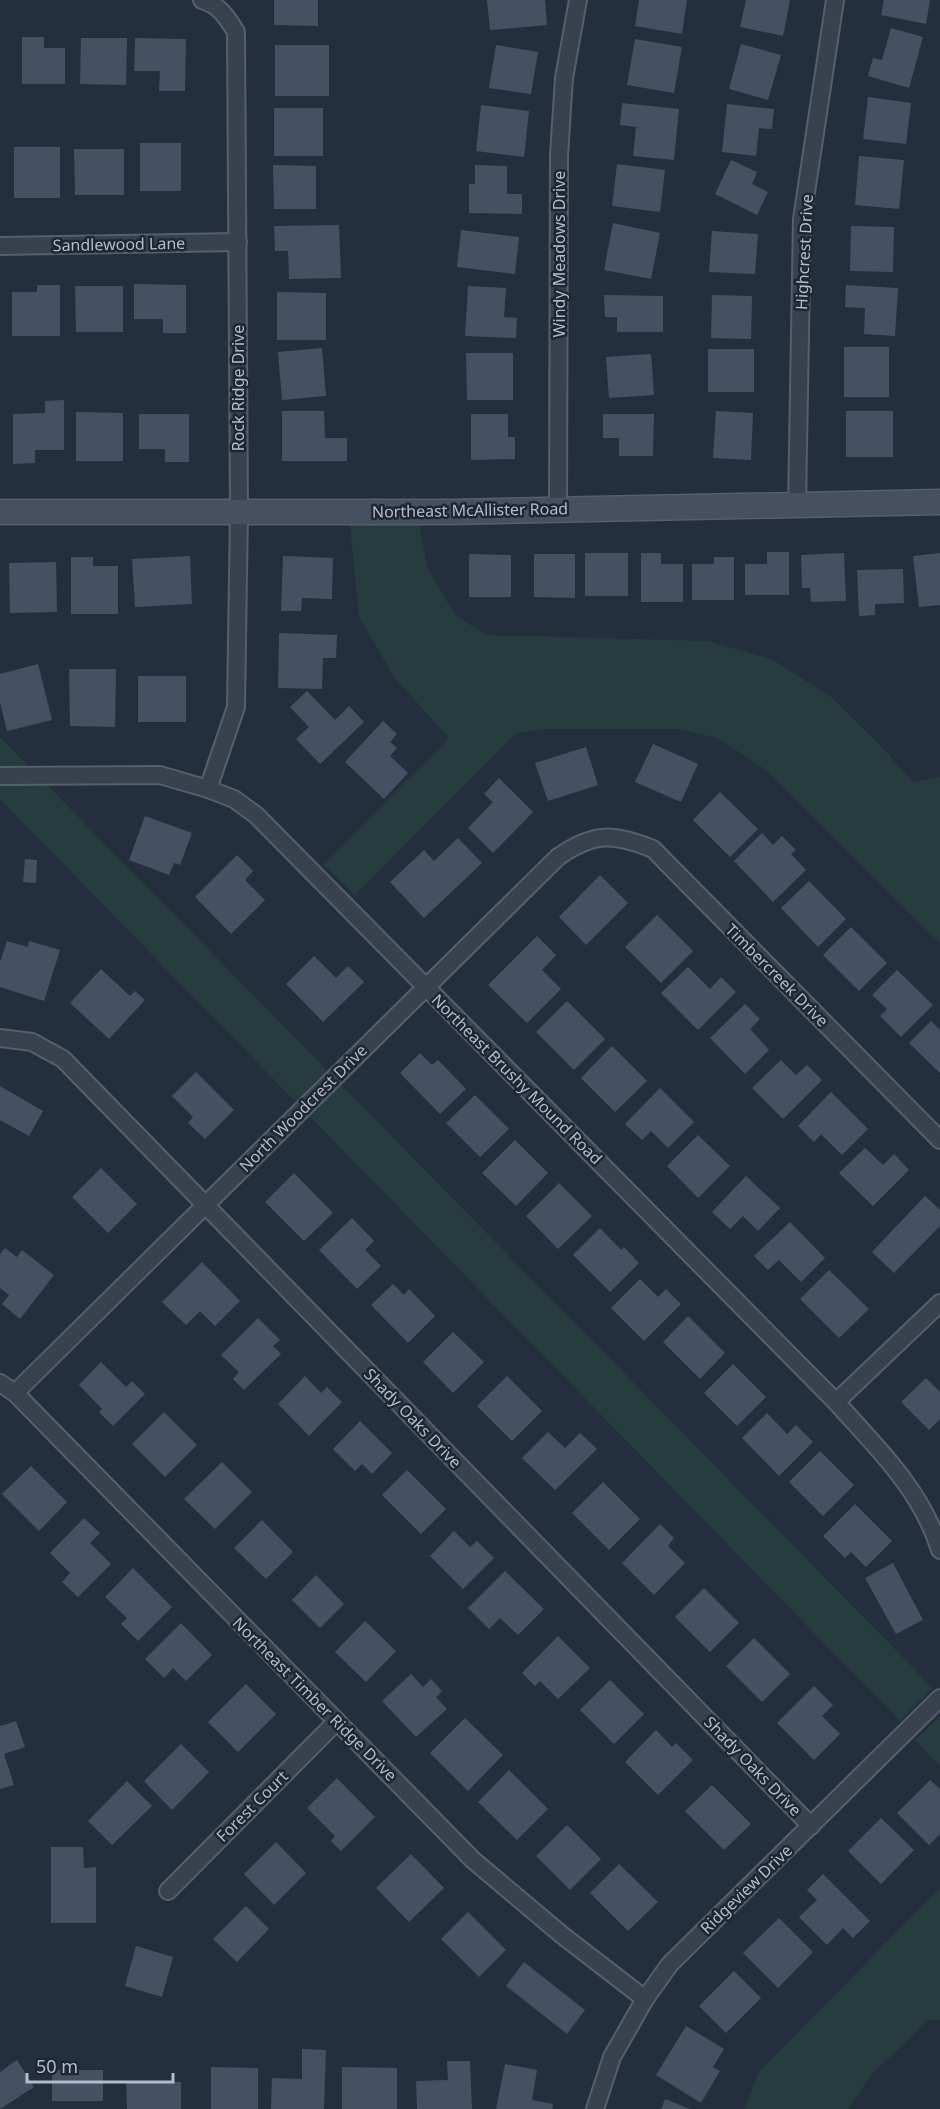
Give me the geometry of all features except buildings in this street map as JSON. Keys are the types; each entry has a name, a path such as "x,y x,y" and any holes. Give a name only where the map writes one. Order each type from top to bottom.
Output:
{"street":[{"name":"Rock Ridge Drive","path":"202,0 212,3 227,17 236,32 238,242 236,707 208,789"},
{"name":"Windy Meadows Drive","path":"558,509 559,155 564,78 578,0"},
{"name":"Highcrest Drive","path":"797,506 802,219 835,0"},
{"name":"Sandlewood Lane","path":"0,246 238,242"},
{"name":"Northeast McAllister Road","path":"0,512 238,510 452,512 940,502"},
{"name":"Northeast Brushy Mound Road","path":"0,776 160,775 234,799 256,815 836,1402 903,1476 928,1516 940,1550"},
{"name":"North Woodcrest Drive","path":"15,1393 558,857 580,842 600,837"},
{"name":"Timbercreek Drive","path":"600,837 627,839 653,849 940,1140"},
{"name":"Shady Oaks Drive","path":"0,1038 32,1042 63,1059 811,1826"},
{"path":"836,1402 940,1303"},
{"name":"Northeast Timber Ridge Drive","path":"0,1383 15,1393 473,1860 562,1935 645,1999"},
{"name":"Ridgeview Drive","path":"595,2109 612,2057 645,1999 670,1964 940,1698"},
{"name":"Forest Court","path":"168,1891 337,1721"}],"green space":[{"path":"419,523 427,567 455,615 486,635 708,641 773,660 830,696 880,745 913,782 940,777 940,943 766,770 718,738 677,729 544,729 515,734 355,895 323,864 449,738 394,677 359,617 350,525"},
{"path":"0,737 933,1688 900,1721 0,799"},
{"path":"940,1717 940,1766 915,1740"},
{"path":"940,1888 940,2020 929,2020 872,2074 848,2109 744,2109 759,2072"}]}
